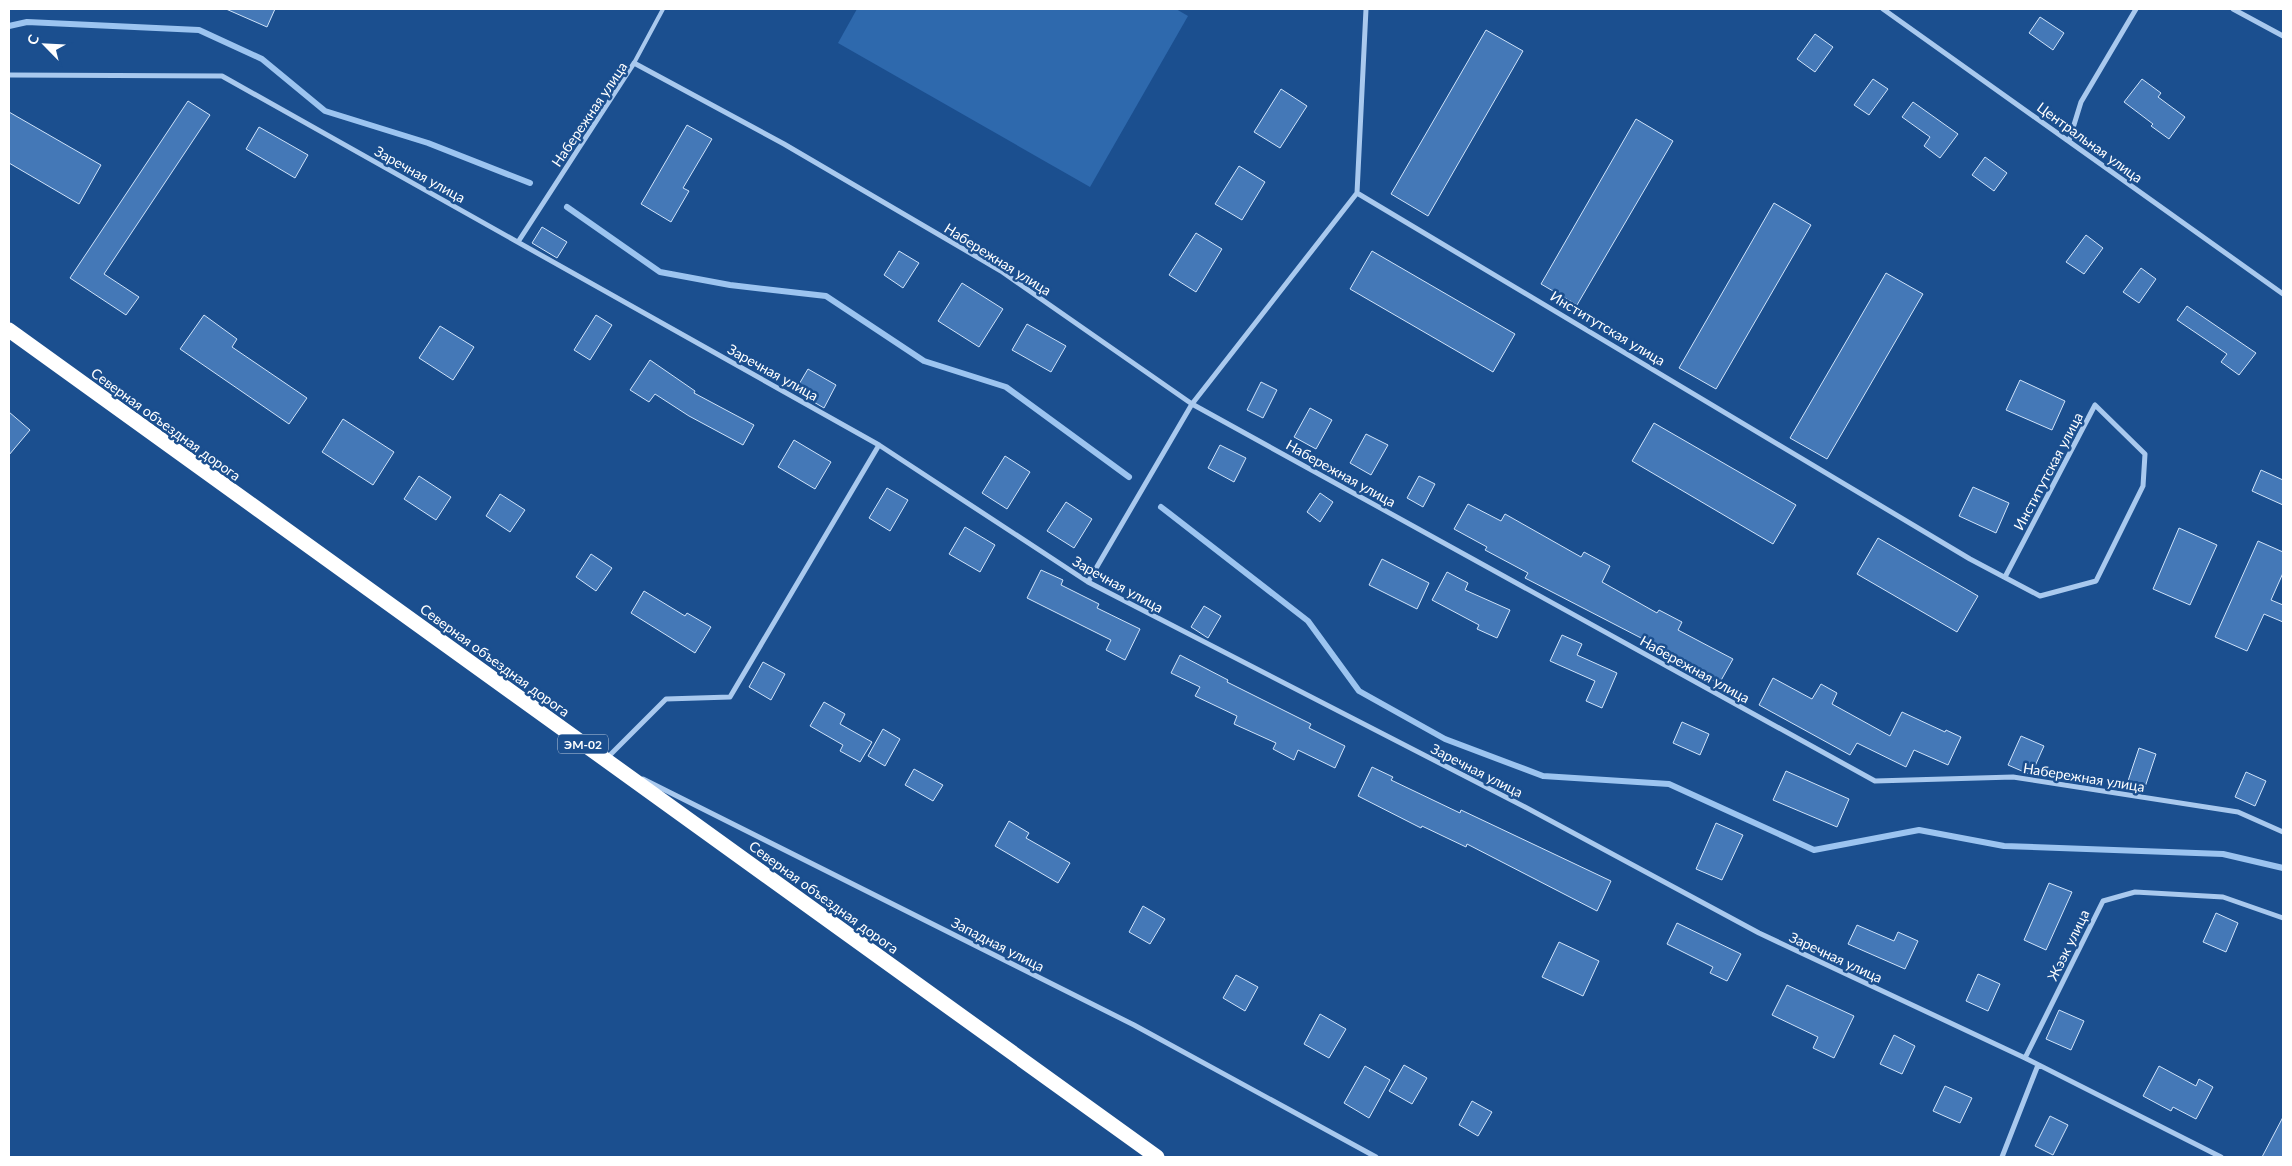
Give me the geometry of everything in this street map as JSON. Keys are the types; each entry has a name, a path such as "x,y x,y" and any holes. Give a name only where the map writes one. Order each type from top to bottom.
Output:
{"highway":[{"name":"Северная объездная дорога","path":"9,330 1157,1157"}],"street":[{"path":"1088,582 1192,404 1357,193 1366,9"},
{"name":"Центральная улица","path":"1883,9 2283,294"},
{"path":"2069,142 2081,102 2136,9"},
{"path":"2233,9 2283,36"},
{"name":"Набережная улица","path":"518,242 634,63 784,144 1000,271 1192,404 1875,781 2013,777 2238,812 2283,832"},
{"name":"Заречная улица","path":"9,75 222,76 879,445 1088,582 1525,807 1759,933 2024,1058 2221,1157"},
{"name":"Институтская улица","path":"1357,193 1970,559 2005,578 2040,596 2096,581 2143,486 2145,454 2095,405 2005,578"},
{"path":"605,760 666,699 730,697 879,445"},
{"name":"Западная улица","path":"605,760 1134,1026 1376,1157"},
{"name":"Жээк улица","path":"2024,1058 2103,900 2135,892 2223,897 2283,918"},
{"path":"2002,1157 2038,1065"}],"lane":[{"path":"634,63 662,9"}],"shaded area":[{"path":"857,9 1176,9 1188,16 1090,187 838,43"}],"building":[{"path":"226,9 275,9 267,27"},
{"path":"2040,17 2064,33 2053,50 2029,33"},
{"path":"1486,30 1523,51 1428,216 1391,194"},
{"path":"1815,34 1833,47 1815,72 1797,59"},
{"path":"1873,79 1888,89 1869,115 1854,105"},
{"path":"2142,79 2161,93 2158,97 2185,117 2169,139 2124,102"},
{"path":"1281,89 1307,106 1280,148 1254,132"},
{"path":"188,101 210,115 104,274 139,297 126,315 70,278"},
{"path":"1913,102 1958,134 1940,158 1924,146 1930,137 1902,117"},
{"path":"9,112 101,165 79,204 9,163"},
{"path":"1636,119 1673,141 1577,305 1541,284"},
{"path":"687,125 712,139 683,188 689,191 671,222 641,204"},
{"path":"259,127 308,155 295,178 246,149"},
{"path":"1985,157 2007,173 1994,191 1972,175"},
{"path":"1239,166 1265,182 1242,220 1215,204"},
{"path":"1774,203 1811,225 1716,389 1679,368"},
{"path":"542,227 567,242 557,258 532,243"},
{"path":"1196,233 1222,249 1196,292 1169,275"},
{"path":"2086,235 2103,248 2084,274 2066,262"},
{"path":"899,251 919,263 903,288 884,275"},
{"path":"1372,251 1515,334 1493,372 1350,289"},
{"path":"2141,268 2156,279 2139,303 2123,292"},
{"path":"1886,273 1923,294 1827,459 1790,438"},
{"path":"962,283 1003,309 979,347 938,321"},
{"path":"2187,306 2256,353 2239,375 2221,362 2227,354 2177,320"},
{"path":"204,315 237,339 232,347 307,398 289,424 180,349"},
{"path":"596,315 612,325 590,360 574,350"},
{"path":"1027,324 1066,346 1051,372 1012,350"},
{"path":"440,326 474,347 453,380 419,358"},
{"path":"650,360 695,391 694,393 754,425 743,445 689,416 655,394 649,402 630,390"},
{"path":"808,369 836,385 824,408 795,391"},
{"path":"2020,380 2065,401 2052,430 2006,410"},
{"path":"1261,382 1277,390 1263,418 1247,410"},
{"path":"1310,408 1332,420 1316,449 1294,437"},
{"path":"9,412 30,430 9,455"},
{"path":"343,419 394,452 373,485 322,452"},
{"path":"1654,423 1796,505 1773,544 1632,461"},
{"path":"1366,434 1388,445 1371,475 1350,463"},
{"path":"794,440 831,462 815,489 778,467"},
{"path":"1220,445 1246,458 1234,482 1208,468"},
{"path":"1005,456 1030,472 1007,509 982,493"},
{"path":"2261,470 2283,480 2283,505 2252,491"},
{"path":"419,476 451,497 436,520 404,499"},
{"path":"1419,476 1435,484 1423,507 1407,498"},
{"path":"1973,487 2009,503 1996,533 1959,516"},
{"path":"887,488 908,500 890,531 869,518"},
{"path":"1320,493 1333,502 1320,522 1307,512"},
{"path":"500,494 525,510 510,532 486,516"},
{"path":"1066,502 1092,519 1074,548 1047,531"},
{"path":"1468,504 1501,521 1505,514 1581,557 1584,552 1610,566 1602,582 1657,613 1659,610 1682,622 1678,630 1733,659 1719,684 1643,639 1525,578 1528,573 1485,550 1487,547 1454,529"},
{"path":"965,527 995,545 980,572 949,554"},
{"path":"2179,528 2217,545 2190,605 2153,589"},
{"path":"1878,538 1978,596 1957,632 1857,574"},
{"path":"2258,541 2283,552 2283,573 2271,600 2283,605 2283,622 2264,614 2247,651 2215,637"},
{"path":"591,554 612,568 596,591 576,577"},
{"path":"1382,559 1429,583 1417,609 1369,585"},
{"path":"1041,570 1063,580 1061,585 1099,604 1097,608 1140,629 1125,660 1106,650 1111,640 1027,598"},
{"path":"1447,572 1468,583 1465,590 1510,610 1497,638 1477,629 1479,625 1432,600"},
{"path":"644,591 685,616 687,613 711,627 695,653 631,613"},
{"path":"1204,606 1221,616 1208,638 1191,627"},
{"path":"1562,635 1582,644 1577,655 1617,673 1602,708 1586,701 1595,681 1550,661"},
{"path":"1180,655 1228,680 1227,682 1311,724 1309,728 1345,746 1335,768 1298,750 1294,760 1273,749 1276,743 1234,724 1237,716 1195,696 1200,687 1171,673"},
{"path":"763,662 785,674 771,700 749,687"},
{"path":"1773,678 1812,699 1821,684 1837,693 1832,704 1890,736 1902,712 1945,732 1946,730 1961,737 1948,765 1914,750 1906,767 1857,743 1850,755 1759,705"},
{"path":"824,702 845,714 840,724 872,742 860,762 840,751 843,745 810,726"},
{"path":"1682,722 1709,734 1700,755 1673,743"},
{"path":"883,729 900,739 885,766 868,756"},
{"path":"2021,736 2044,746 2031,775 2008,765"},
{"path":"2139,748 2156,754 2144,790 2127,784"},
{"path":"1372,767 1393,777 1391,780 1460,813 1461,810 1611,881 1597,911 1467,844 1466,847 1422,826 1421,828 1358,796"},
{"path":"914,769 943,785 933,801 905,785"},
{"path":"1786,771 1849,799 1837,827 1773,800"},
{"path":"2246,772 2266,781 2255,806 2235,797"},
{"path":"1009,821 1029,833 1026,838 1070,863 1058,883 995,846"},
{"path":"1716,823 1743,835 1722,880 1696,869"},
{"path":"2049,883 2072,892 2046,950 2024,940"},
{"path":"1143,906 1165,919 1150,944 1129,932"},
{"path":"2216,913 2238,923 2226,952 2203,942"},
{"path":"1677,923 1741,954 1727,981 1710,973 1713,967 1667,944"},
{"path":"1857,925 1894,941 1898,932 1918,941 1905,969 1848,944"},
{"path":"1559,942 1599,961 1583,996 1542,977"},
{"path":"1978,974 2000,984 1988,1011 1966,1001"},
{"path":"1236,975 1258,987 1245,1011 1223,998"},
{"path":"1787,985 1854,1016 1834,1058 1813,1048 1818,1037 1772,1015"},
{"path":"2059,1010 2084,1021 2071,1050 2046,1039"},
{"path":"1320,1014 1346,1029 1329,1058 1304,1044"},
{"path":"1894,1035 1915,1046 1902,1074 1880,1064"},
{"path":"1404,1065 1427,1078 1412,1104 1389,1091"},
{"path":"1365,1066 1390,1080 1369,1118 1344,1103"},
{"path":"2159,1066 2196,1086 2199,1079 2213,1087 2196,1119 2173,1107 2171,1111 2143,1096"},
{"path":"1945,1086 1972,1098 1960,1123 1933,1111"},
{"path":"1472,1101 1492,1112 1478,1136 1459,1125"},
{"path":"2050,1116 2068,1125 2053,1155 2035,1146"},
{"path":"2283,1117 2283,1157 2262,1157"}],"waterway":[{"path":"9,26 27,22 199,30 262,59 325,111 428,143 530,183"},
{"path":"567,207 660,272 730,285 826,296 924,361 1006,387 1129,477"},
{"path":"1161,507 1308,621 1359,691 1445,739 1543,776 1669,784 1814,850 1919,830 2004,846 2223,854 2283,868"}]}
